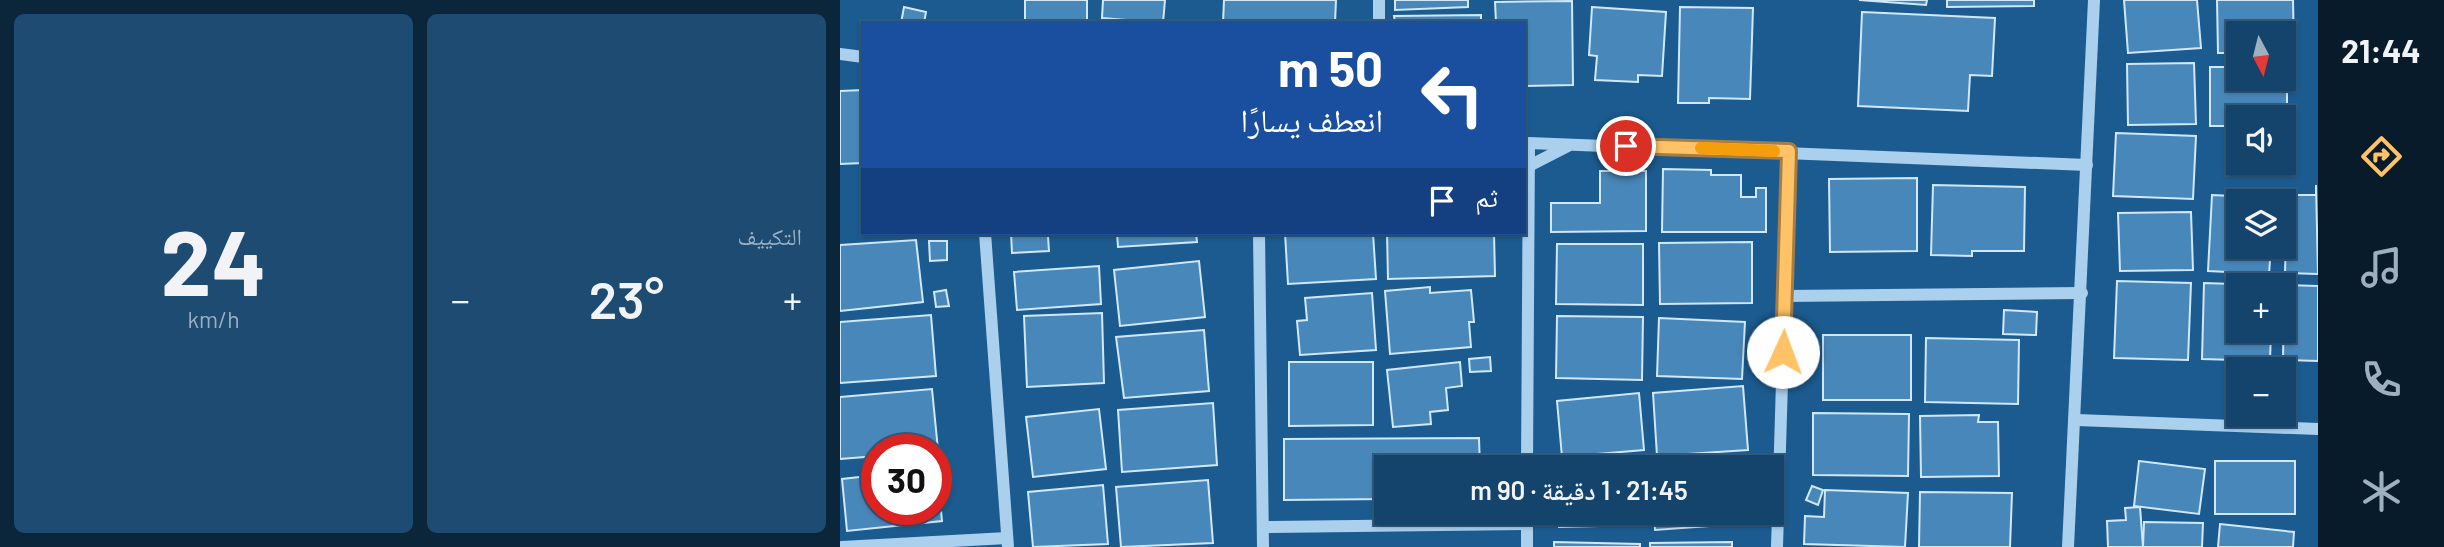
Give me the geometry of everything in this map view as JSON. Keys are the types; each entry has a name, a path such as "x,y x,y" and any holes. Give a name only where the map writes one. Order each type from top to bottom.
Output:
{"street":[{"path":"1379,0 1379,21"},
{"path":"2068,547 2077,420 2094,0"},
{"path":"840,54 861,57"},
{"path":"1527,455 1530,143 2087,164"},
{"path":"1529,166 1572,144"},
{"path":"1777,547 1789,151"},
{"path":"842,547 1008,543 985,235"},
{"path":"1259,235 1263,547"},
{"path":"1785,296 2082,293"},
{"path":"2077,420 2318,429"},
{"path":"1263,527 1374,523"},
{"path":"1527,525 1527,547"}],"building":[{"path":"1025,0 1087,0 1087,21 1025,21"},
{"path":"1103,0 1165,0 1163,21 1102,18"},
{"path":"1224,0 1336,0 1335,21 1223,21"},
{"path":"1395,0 1468,0 1468,7 1395,10"},
{"path":"1859,0 1927,0 1926,5"},
{"path":"1947,0 2034,0 2034,6 1947,7"},
{"path":"2124,0 2197,0 2201,48 2128,53"},
{"path":"2217,0 2293,0 2293,21 2226,21 2226,53 2218,53"},
{"path":"1572,1 1573,85 1526,86 1526,21 1496,21 1495,2"},
{"path":"904,7 926,12 924,21 901,21"},
{"path":"1592,7 1666,12 1662,76 1638,75 1638,82 1595,80 1597,56 1589,55"},
{"path":"1680,7 1753,8 1750,99 1709,98 1709,103 1678,103"},
{"path":"1862,12 1995,18 1992,76 1970,75 1968,111 1858,106"},
{"path":"1481,15 1481,21 1395,21 1394,16"},
{"path":"2194,63 2196,124 2128,125 2127,64"},
{"path":"2210,67 2226,67 2226,91 2287,91 2287,105 2226,105 2226,126 2210,126"},
{"path":"861,90 861,163 840,164 840,91"},
{"path":"2116,133 2196,136 2193,199 2113,196"},
{"path":"1663,169 1711,170 1711,175 1741,175 1741,197 1756,197 1756,188 1766,188 1766,232 1662,232"},
{"path":"1600,171 1646,171 1646,231 1551,232 1551,203 1600,203"},
{"path":"1917,178 1917,251 1830,252 1829,179"},
{"path":"1933,185 2025,187 2024,251 1972,251 1972,256 1931,255"},
{"path":"2316,185 2318,274 2285,273 2285,259 2296,259 2296,195 2316,195"},
{"path":"2212,195 2226,196 2226,259 2270,259 2269,273 2208,271"},
{"path":"2191,212 2193,270 2120,271 2118,213"},
{"path":"1011,235 1071,235 1048,236 1049,251 1012,253"},
{"path":"1117,235 1196,235 1197,242 1118,247"},
{"path":"1285,235 1373,235 1376,279 1288,284"},
{"path":"1387,235 1494,235 1495,276 1388,279"},
{"path":"916,240 923,302 840,311 840,245"},
{"path":"929,241 947,241 947,260 930,261"},
{"path":"1752,242 1752,303 1660,304 1659,243"},
{"path":"1557,244 1643,244 1643,305 1556,304"},
{"path":"1199,261 1205,317 1120,326 1114,270"},
{"path":"1099,266 1101,304 1017,310 1014,272"},
{"path":"2117,281 2191,283 2188,360 2114,358"},
{"path":"2204,283 2226,284 2226,343 2271,343 2270,357 2202,359"},
{"path":"2296,285 2318,286 2318,361 2283,357 2283,343 2296,343"},
{"path":"1430,287 1430,293 1471,290 1474,322 1469,322 1471,347 1390,354 1385,291"},
{"path":"946,290 949,306 936,307 934,292"},
{"path":"1372,293 1376,350 1300,355 1297,321 1307,320 1305,298"},
{"path":"2004,310 2037,312 2036,335 2003,334"},
{"path":"1102,313 1104,383 1027,387 1024,316"},
{"path":"931,315 936,376 840,383 840,322"},
{"path":"1557,316 1643,317 1642,380 1556,378"},
{"path":"1659,318 1745,322 1742,379 1657,376"},
{"path":"1204,330 1209,391 1124,398 1116,337"},
{"path":"1823,335 1911,335 1911,400 1823,400"},
{"path":"1926,338 2019,340 2018,404 1925,402"},
{"path":"1490,357 1491,371 1470,372 1469,359"},
{"path":"1289,362 1373,362 1373,425 1289,426"},
{"path":"1460,362 1462,386 1446,388 1448,410 1430,412 1431,424 1393,427 1387,370"},
{"path":"1743,386 1748,450 1657,455 1653,393"},
{"path":"932,389 936,434 861,434 861,457 840,459 840,397"},
{"path":"1639,393 1644,450 1562,455 1557,401"},
{"path":"1213,403 1217,465 1122,472 1118,410"},
{"path":"1099,409 1106,469 1033,477 1026,417"},
{"path":"1813,413 1909,414 1908,476 1813,475"},
{"path":"1979,415 1978,422 1998,422 1999,476 1921,477 1920,416"},
{"path":"1479,438 1480,455 1374,455 1374,499 1284,500 1284,439"},
{"path":"2139,461 2205,469 2199,514 2134,506"},
{"path":"2215,461 2295,461 2295,514 2215,514"},
{"path":"861,477 861,525 904,525 847,531 842,479"},
{"path":"1208,480 1213,543 1121,547 1116,487"},
{"path":"1103,485 1108,544 1033,547 1028,492"},
{"path":"1812,486 1823,490 1818,505 1806,500"},
{"path":"1825,490 1908,493 1905,547 1804,544 1805,516 1824,517"},
{"path":"1920,492 2012,493 2010,547 1919,547"},
{"path":"2140,507 2143,547 2108,547 2107,521 2126,520 2125,508"},
{"path":"2144,522 2203,523 2202,547 2143,547"},
{"path":"2220,524 2294,532 2293,547 2218,547"},
{"path":"1559,525 1641,525 1559,527"},
{"path":"1655,525 1723,525 1655,530"},
{"path":"1554,542 1640,544 1640,547 1554,547"},
{"path":"1732,542 1732,547 1650,547 1650,543"}],"slow traffic":[{"path":"1701,148 1774,151"}],"route":[{"path":"1626,146 1789,151 1783,352"}]}
